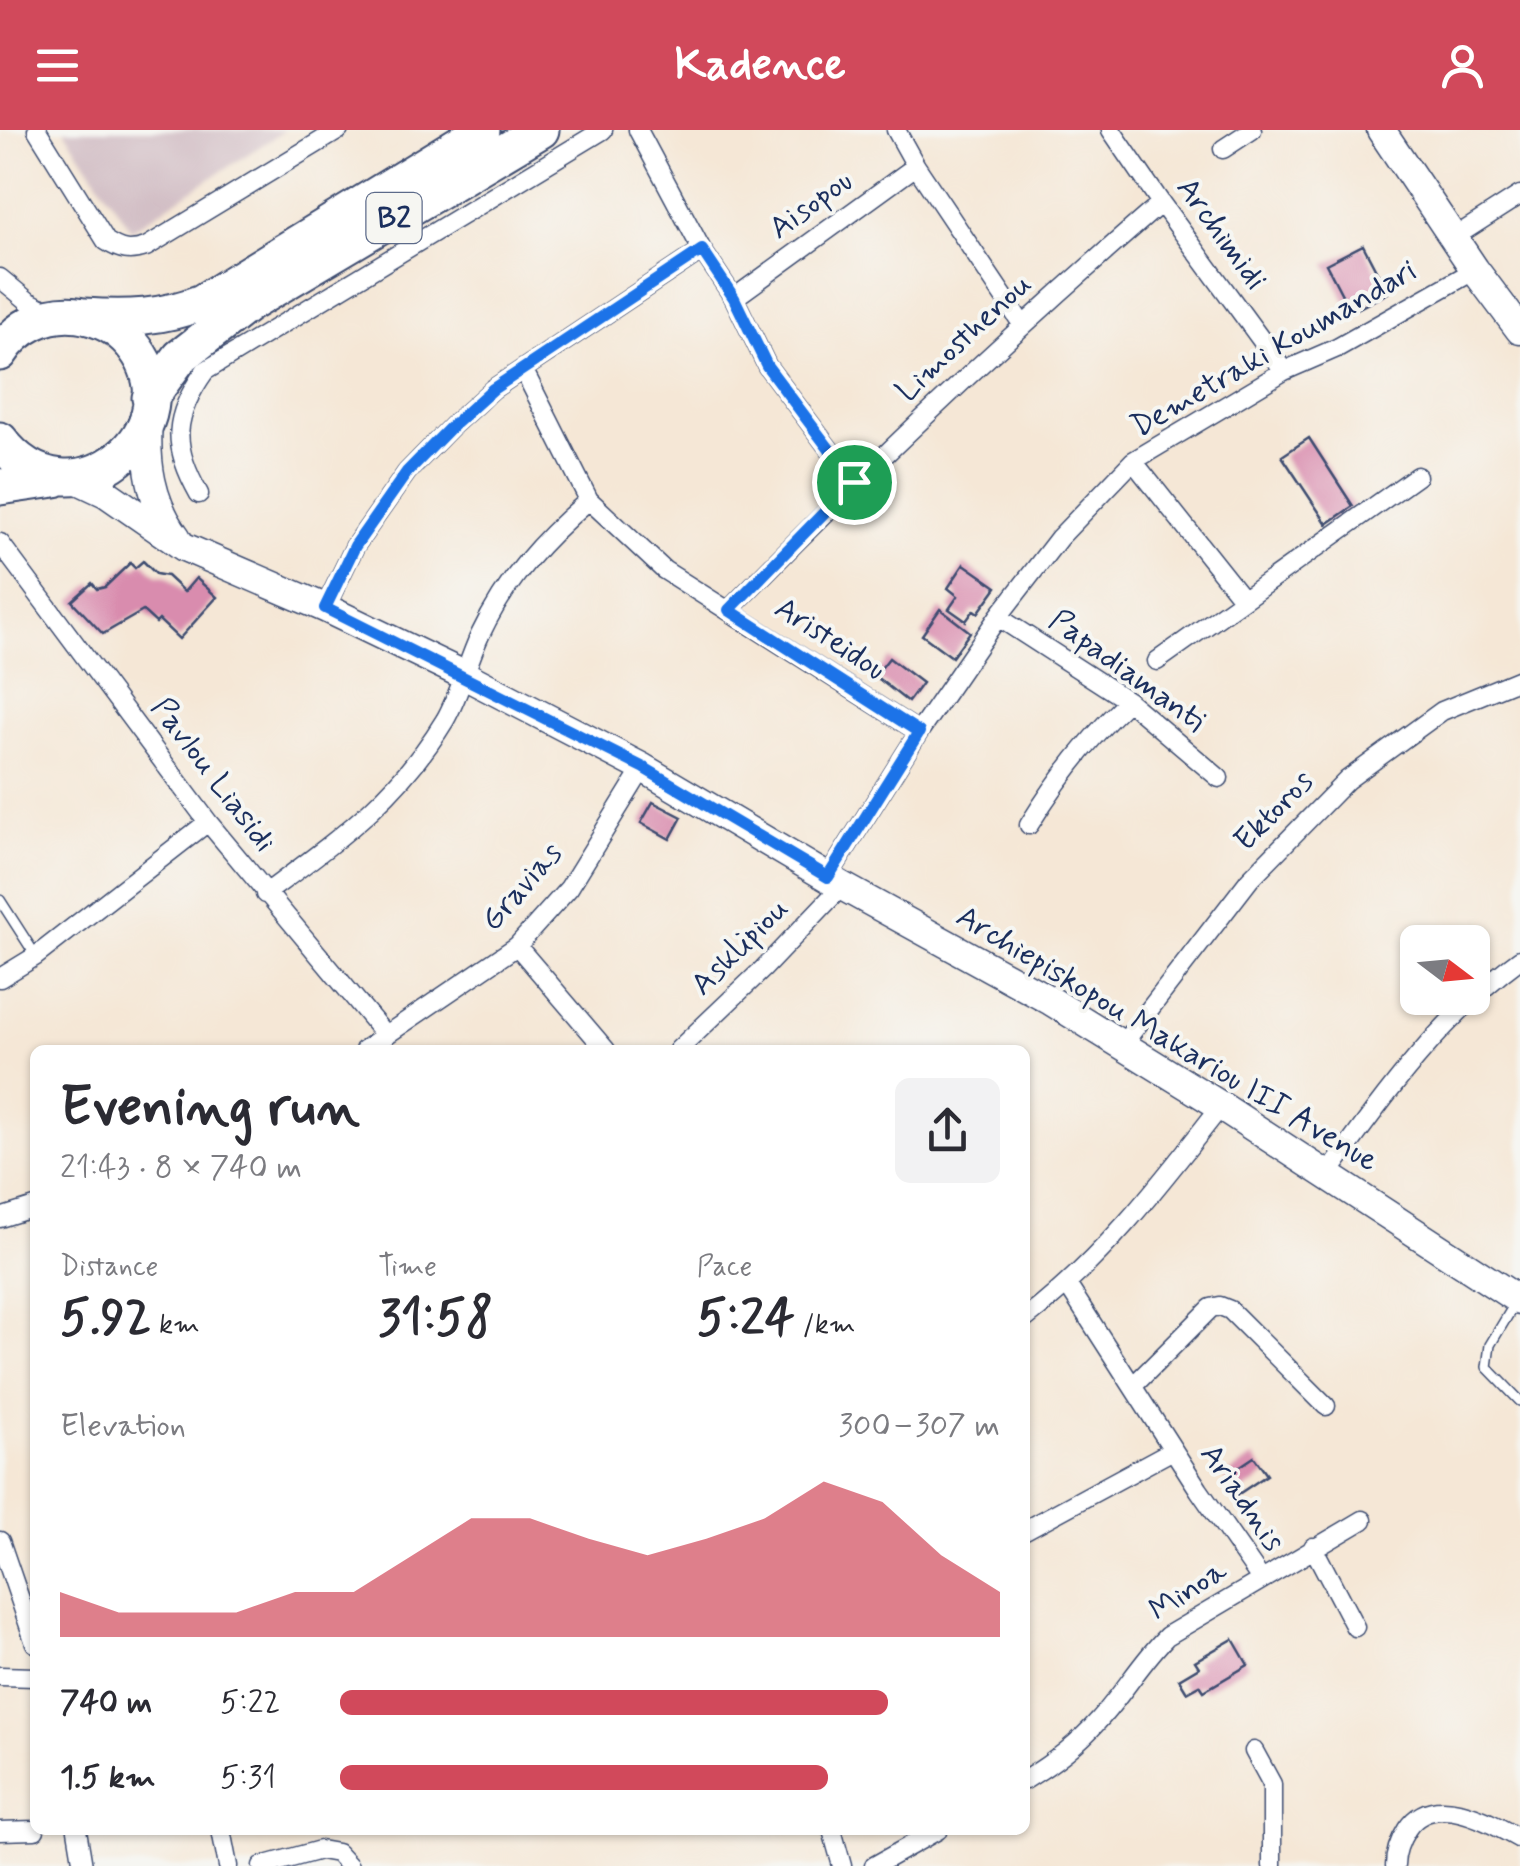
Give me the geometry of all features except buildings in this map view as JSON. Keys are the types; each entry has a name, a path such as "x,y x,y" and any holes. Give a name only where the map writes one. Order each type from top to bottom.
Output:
{"highway":[{"name":"B2","path":"0,352 27,326 70,315 153,316 202,302 482,130"},
{"name":"B2","path":"0,487 98,472 120,460 137,440 149,408 180,357 236,313 542,130"},
{"path":"70,315 112,326 135,349 149,380 149,408"},
{"path":"0,440 28,467 70,478"}],"main road":[{"path":"1381,130 1520,330"},
{"path":"149,408 147,457 152,490 164,521 184,547"},
{"name":"Archiepiskopou Makariou III Avenue","path":"70,478 115,500 184,547 325,608 644,768 835,881 1051,1001 1519,1299"}],"street":[{"path":"36,130 106,242 116,248 134,250 146,247 339,130"},
{"path":"199,494 184,468 178,438 185,400 206,371 602,130"},
{"path":"638,130 702,250 734,298 767,366 854,482"},
{"path":"896,130 1022,324"},
{"name":"Archimidi","path":"1111,130 1284,371"},
{"path":"1223,150 1252,130"},
{"name":"Aisopou","path":"734,298 916,166"},
{"path":"1453,238 1520,195"},
{"name":"Limosthenou","path":"729,610 854,482 1022,324 1160,203"},
{"path":"325,608 355,546 407,472 493,389 702,250"},
{"name":"Demetraki Koumandari","path":"835,881 919,732 998,617 1058,538 1134,461 1284,371 1337,348 1475,270"},
{"path":"0,278 28,301 70,315"},
{"name":"Aristeidou","path":"524,371 589,500 664,570 919,732"},
{"path":"1134,461 1242,598"},
{"path":"1157,662 1417,476"},
{"path":"266,894 373,812 416,764 447,717 500,597 550,532 589,500"},
{"name":"Pavlou Liasidi","path":"0,543 208,822 386,1036"},
{"name":"Papadiamanti","path":"998,617 1128,701 1219,778"},
{"name":"Ektoros","path":"1122,1045 1250,879 1347,780 1442,711 1520,679"},
{"path":"1029,825 1088,739 1128,701"},
{"name":"Gravias","path":"372,1045 517,946 569,888 644,768"},
{"path":"0,978 36,956 208,822"},
{"name":"Asklipiou","path":"683,1045 763,969 835,881"},
{"path":"517,946 602,1045"},
{"path":"1327,1176 1378,1104 1486,983 1520,959"},
{"path":"1030,1315 1068,1286 1142,1206 1221,1106"},
{"path":"0,1218 30,1209"},
{"name":"Ariadnis","path":"1068,1286 1262,1579"},
{"path":"1132,1386 1211,1308 1220,1306 1230,1310 1326,1406"},
{"name":"Ariadnis","path":"1030,1527 1173,1450"},
{"name":"Minoa","path":"1030,1777 1059,1760 1100,1720 1142,1662 1168,1636 1363,1520"},
{"path":"0,1541 30,1628"},
{"path":"1314,1548 1355,1626"},
{"path":"0,1676 30,1677"},
{"path":"1254,1752 1272,1784 1272,1866"},
{"path":"1396,1866 1402,1836 1414,1819 1432,1811 1485,1820 1520,1839"},
{"path":"0,1831 30,1830"},
{"path":"78,1835 83,1866"},
{"path":"221,1835 228,1866"},
{"path":"833,1835 842,1866"},
{"path":"874,1866 929,1835"},
{"path":"262,1866 320,1850 337,1853 349,1866"}],"lane":[{"path":"0,900 36,956"},
{"path":"1519,1299 1486,1356 1487,1368 1520,1401"}],"shaded area":[{"path":"64,130 285,130 131,230"}],"route":[{"path":"702,250 734,298 767,366 854,482 729,610 919,732 828,877 644,768 325,608 355,546 407,472 452,426 493,389 702,250"}]}
